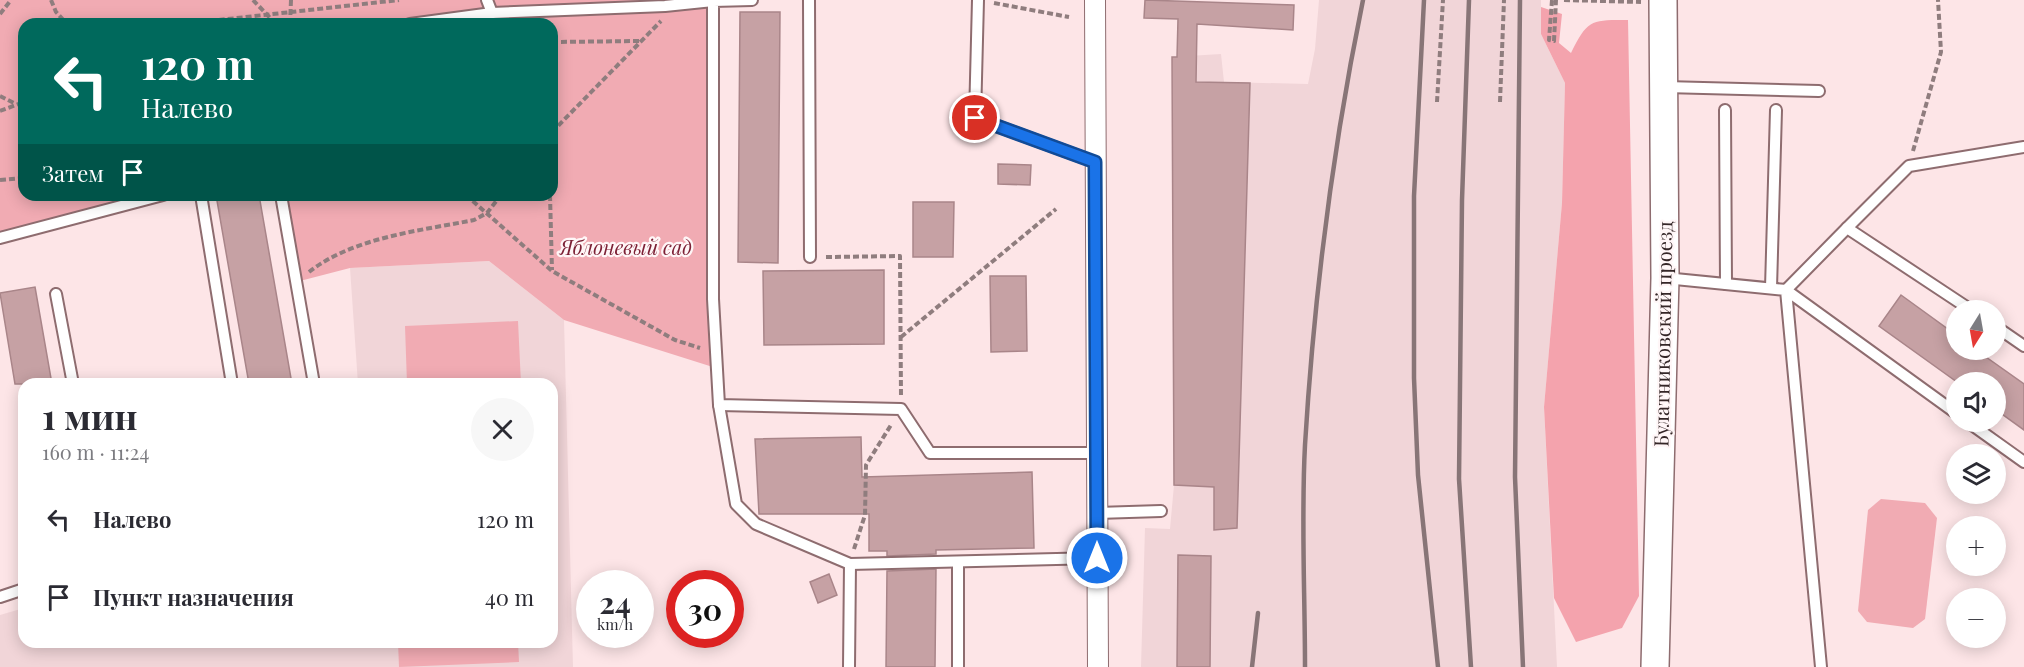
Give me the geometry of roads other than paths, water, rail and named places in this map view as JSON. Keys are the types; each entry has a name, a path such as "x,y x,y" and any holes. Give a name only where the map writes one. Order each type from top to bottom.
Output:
{"street":[{"path":"1095,0 1098,667"},
{"name":"Булатниковский проезд","path":"1655,667 1665,278 1662,87 1657,1"}],"lane":[{"path":"487,0 492,13"},
{"path":"455,18 492,13 752,0"},
{"path":"809,0 810,257"},
{"path":"978,0 975,118 1095,162"},
{"path":"713,1 715,354 719,405 736,504 756,524 850,564 1097,558"},
{"path":"1662,87 1820,91"},
{"path":"1725,110 1726,284"},
{"path":"1771,288 1776,110"},
{"path":"1821,667 1786,290 1909,166 2024,147"},
{"path":"117,207 120,201"},
{"path":"0,238 140,201"},
{"path":"202,201 231,378"},
{"path":"282,201 313,378"},
{"path":"1846,228 1956,300"},
{"path":"1665,278 1786,290 1946,406"},
{"path":"56,294 72,378"},
{"path":"2006,334 2024,346"},
{"path":"719,405 901,409 930,453 1097,453"},
{"path":"1982,432 2024,462"},
{"path":"1097,513 1161,512"},
{"path":"958,562 958,667"},
{"path":"849,667 850,564"},
{"path":"0,597 18,590"}],"railway":[{"path":"1305,667 1303,528 1309,389 1326,221 1363,0"},
{"path":"1424,0 1414,196 1414,378 1418,475 1438,667"},
{"path":"1469,0 1462,200 1459,479 1471,667"},
{"path":"1520,0 1515,477 1523,667"},
{"path":"1252,667 1258,613"}],"park label":[{"name":"Яблоневый сад","path":"626,246"}]}
